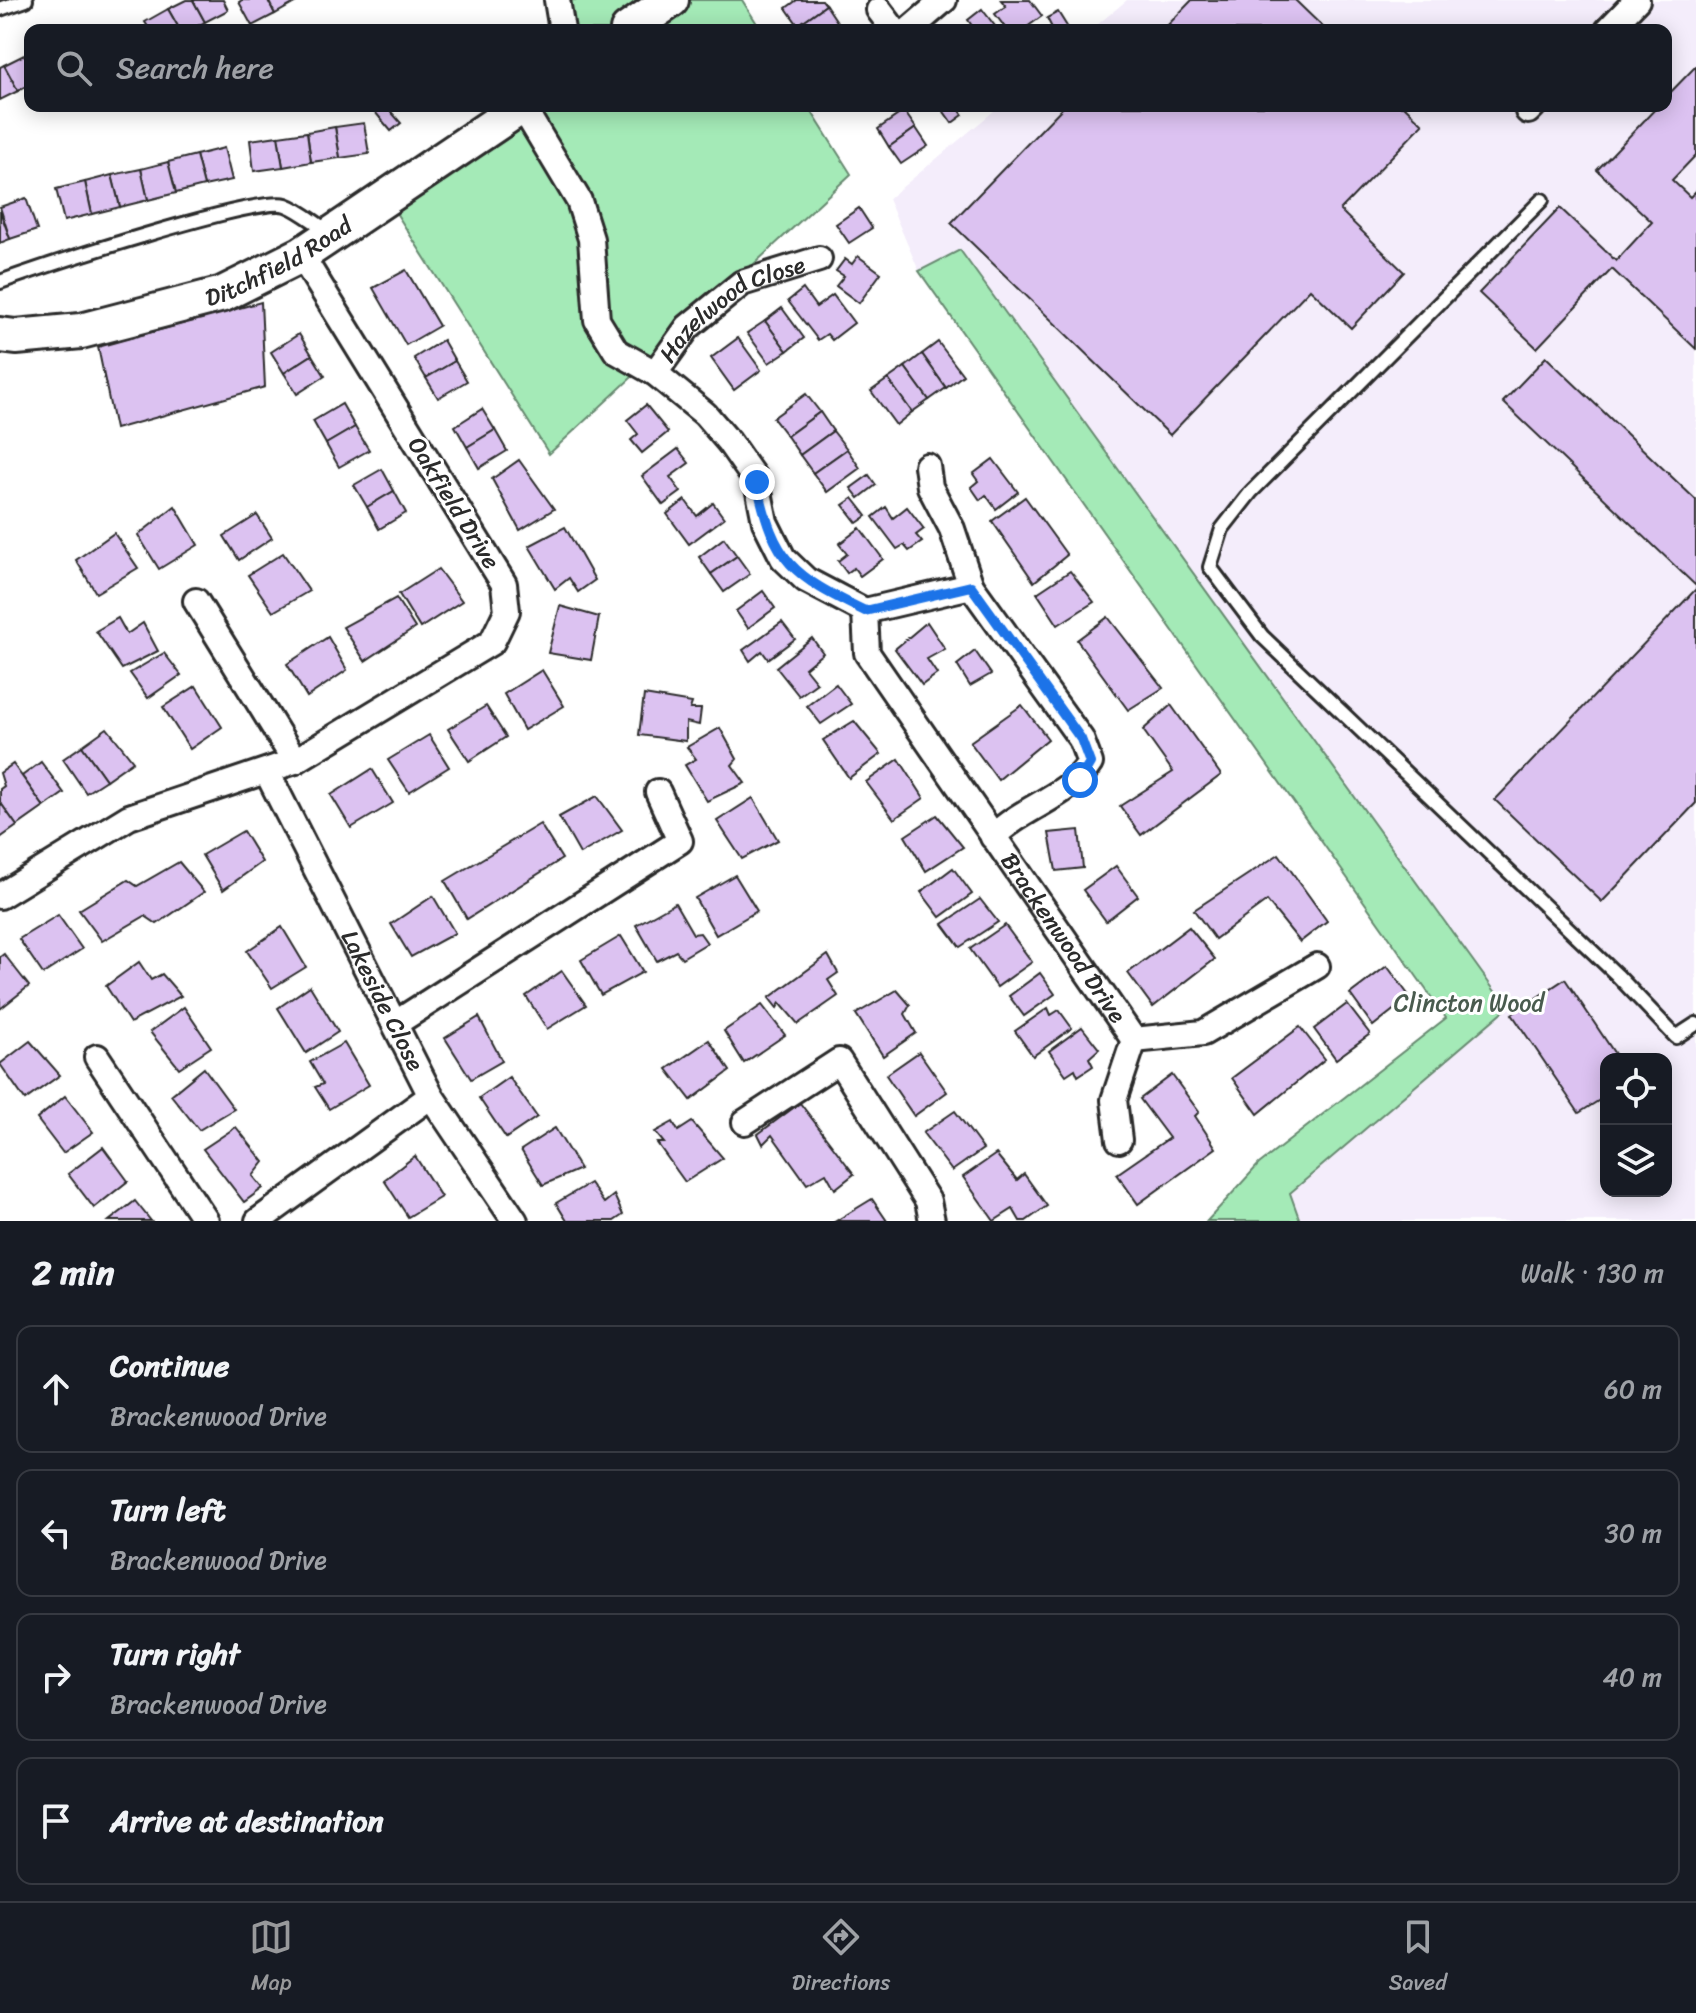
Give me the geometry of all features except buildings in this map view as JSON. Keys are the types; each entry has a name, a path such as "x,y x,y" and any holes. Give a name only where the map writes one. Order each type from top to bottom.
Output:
{"street":[{"path":"557,0 561,24"},
{"path":"637,24 671,0"},
{"path":"916,24 944,0"},
{"path":"1614,24 1637,0"},
{"path":"875,5 889,24"},
{"name":"Ditchfield Road","path":"0,335 16,337 81,331 223,294 301,255 513,112"},
{"path":"526,112 579,201 591,239 597,320 616,351 655,373 705,414 736,452 757,482 765,522 783,558 806,580 865,611 971,586 952,529 930,487 927,466"},
{"name":"Oakfield Drive","path":"0,896 129,817 295,761 492,642 507,611 504,584 301,255"},
{"name":"Hazelwood Close","path":"655,373 688,327 742,283 819,259"},
{"name":"Brackenwood Drive","path":"971,586 1081,739 1090,763 1080,780 1011,819 993,837"},
{"path":"196,601 295,761"},
{"name":"Brackenwood Drive","path":"865,611 867,653 1134,1040"},
{"name":"Lakeside Close","path":"267,772 431,1096 515,1221"},
{"path":"396,1023 680,841 658,792"},
{"path":"1119,1140 1114,1100 1134,1040 1203,1033 1317,966"},
{"path":"97,1057 206,1221"},
{"path":"745,1122 839,1061 928,1201 932,1221"},
{"path":"258,1221 431,1096"}],"lane":[{"path":"0,9 26,0"},
{"path":"1542,200 1251,492 1222,529 1210,567 1262,636 1617,975 1676,1037 1696,1024"},
{"path":"0,282 58,261 232,210 284,204 331,232"}],"shaded area":[{"path":"1127,0 1696,0 1696,1221 1300,1221 1290,1193 1507,1008 960,250 919,271 888,199 993,112 1672,112 1672,24 1098,24"}],"green space":[{"path":"557,0 742,0 757,24 561,24"},
{"path":"509,112 812,112 851,174 549,454 386,197"},
{"name":"Clincton Wood","path":"960,250 1507,1008 1290,1193 1300,1221 1207,1221 1259,1164 1446,1018 919,271"}],"route":[{"path":"757,482 765,522 783,558 806,580 833,596 865,611 971,586 1081,739 1090,763 1080,780"}]}
